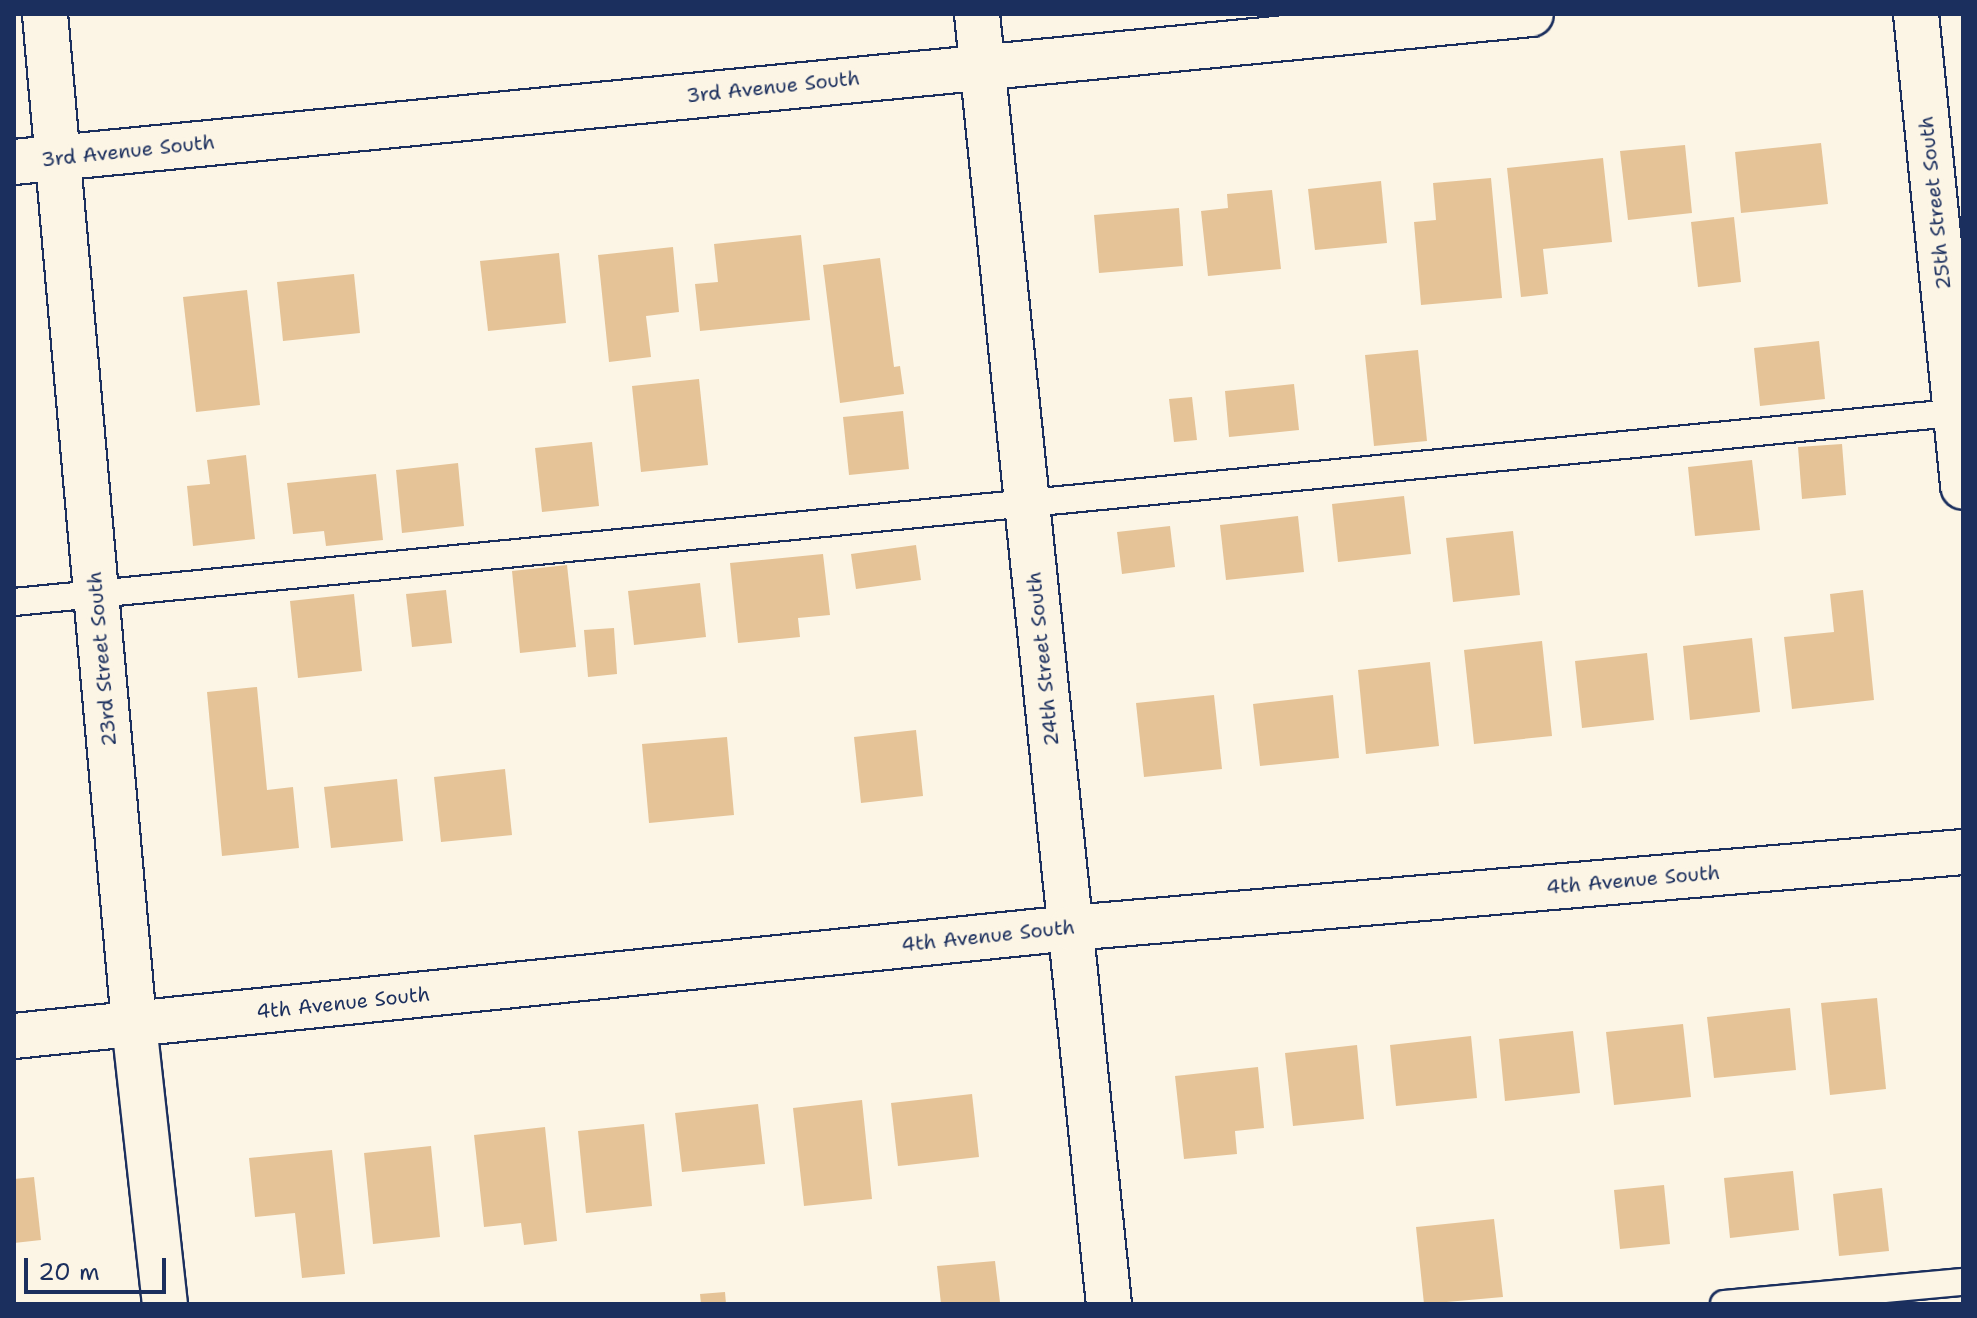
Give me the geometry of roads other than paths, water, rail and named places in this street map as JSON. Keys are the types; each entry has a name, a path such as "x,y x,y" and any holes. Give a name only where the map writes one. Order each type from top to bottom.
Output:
{"street":[{"name":"23rd Street South","path":"45,14 134,1024 165,1304"},
{"name":"24th Street South","path":"977,14 1109,1304"},
{"name":"3rd Avenue South","path":"14,162 1531,14"},
{"name":"25th Street South","path":"1916,14 1959,412 1963,487"},
{"name":"4th Avenue South","path":"14,1036 1071,928 1963,852"}],"lane":[{"path":"14,602 1959,412"},
{"path":"1724,1304 1963,1282"}]}
